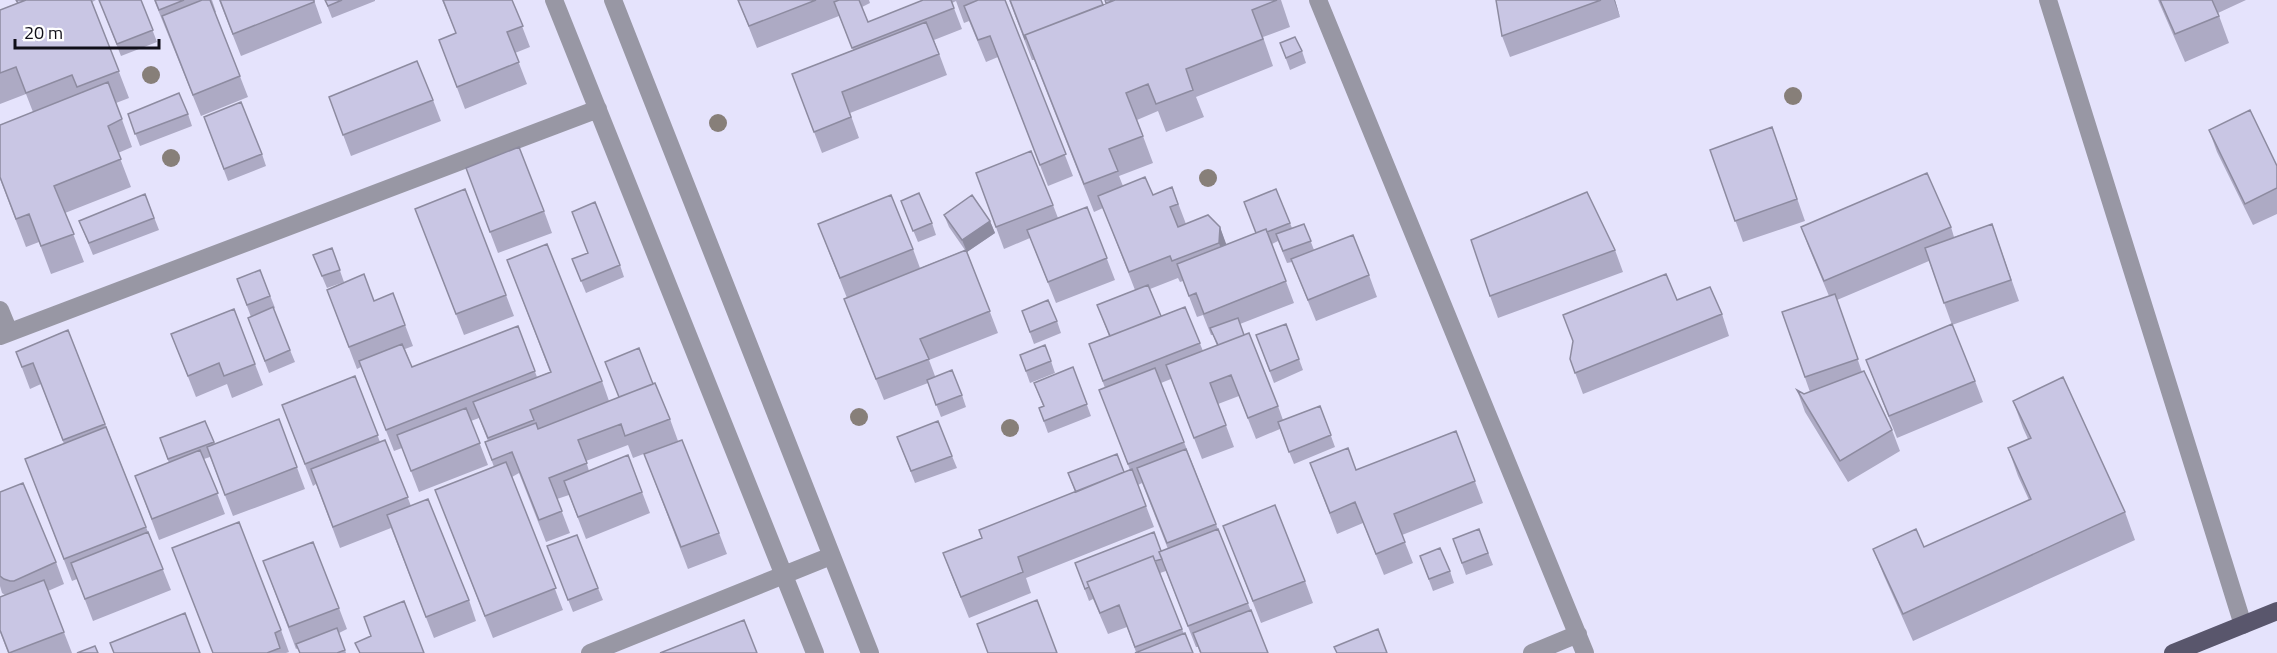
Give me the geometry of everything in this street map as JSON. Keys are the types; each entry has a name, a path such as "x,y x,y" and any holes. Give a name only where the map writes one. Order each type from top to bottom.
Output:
{"main road":[{"path":"2173,653 2277,611"}],"street":[{"path":"554,0 815,653"},
{"path":"613,0 870,653"},
{"path":"1318,0 1585,653"},
{"path":"2048,0 2243,625"},
{"path":"0,310 4,334 598,109"},
{"path":"590,653 831,556"},
{"path":"1532,653 1578,634"}],"building":[{"path":"26,0 91,0 119,71 77,87 72,75 26,93 16,67 0,73 0,10"},
{"path":"99,0 141,0 153,30 117,44"},
{"path":"155,0 184,0 159,10"},
{"path":"202,0 210,0 240,76 193,95 162,16"},
{"path":"220,0 314,0 314,2 233,34"},
{"path":"325,0 342,0 328,6"},
{"path":"443,0 512,0 523,26 507,32 519,62 457,87 439,40 456,33"},
{"path":"738,0 816,0 749,26"},
{"path":"859,0 868,22 923,0 951,0 954,8 852,48 834,2"},
{"path":"978,0 1005,0 1066,154 1040,165 990,36 978,40 964,6"},
{"path":"1010,0 1101,0 1103,5 1025,35 1025,39"},
{"path":"1115,0 1277,0 1252,10 1263,39 1186,69 1193,90 1156,104 1148,84 1126,93 1143,136 1109,149 1118,171 1084,184 1025,35"},
{"path":"1496,0 1601,0 1502,36"},
{"path":"2160,0 2212,0 2219,16 2175,34"},
{"path":"926,22 939,54 842,92 851,117 814,132 792,74"},
{"path":"1295,37 1302,51 1286,58 1280,43"},
{"path":"417,61 433,100 343,135 329,97"},
{"path":"108,82 122,119 108,126 121,159 54,186 74,234 41,246 29,214 16,219 0,177 0,125"},
{"path":"179,93 188,114 135,134 128,114"},
{"path":"241,102 262,154 224,169 204,117"},
{"path":"2250,110 2277,166 2277,188 2245,204 2209,130"},
{"path":"1772,127 1797,199 1735,221 1710,150"},
{"path":"519,147 544,211 490,232 466,168"},
{"path":"1031,151 1053,205 996,227 976,173"},
{"path":"1927,173 1951,227 1824,281 1801,227"},
{"path":"1145,177 1153,195 1172,187 1178,204 1170,207 1178,227 1208,215 1220,227 1219,243 1172,261 1170,256 1129,272 1098,196"},
{"path":"465,189 506,295 456,314 415,209"},
{"path":"1276,189 1290,223 1267,232 1266,229 1256,233 1244,202"},
{"path":"1587,192 1615,250 1490,296 1471,240"},
{"path":"919,193 932,223 913,231 901,201"},
{"path":"145,194 154,218 89,243 79,221"},
{"path":"891,195 913,249 840,278 818,224"},
{"path":"972,195 990,221 962,240 944,215"},
{"path":"595,202 620,265 581,281 572,259 588,253 572,212"},
{"path":"1087,207 1107,258 1048,282 1027,230"},
{"path":"1304,224 1311,241 1283,251 1276,234"},
{"path":"1992,224 2011,280 1944,303 1925,248"},
{"path":"1266,229 1286,281 1204,314 1196,293 1189,296 1177,264"},
{"path":"1353,235 1369,275 1308,300 1291,259"},
{"path":"547,244 602,381 530,410 534,420 488,438 473,402 551,372 507,260"},
{"path":"332,248 340,270 322,276 313,255"},
{"path":"966,250 990,311 920,339 929,359 876,379 844,299"},
{"path":"260,270 270,296 247,305 237,279"},
{"path":"364,274 374,301 393,293 405,325 349,347 327,290"},
{"path":"1666,274 1677,300 1710,287 1722,314 1575,373 1570,359 1573,341 1563,315"},
{"path":"1148,285 1161,316 1110,336 1097,305"},
{"path":"1835,294 1858,359 1805,377 1782,312"},
{"path":"1048,300 1057,321 1030,332 1022,311"},
{"path":"273,307 290,350 265,361 248,318"},
{"path":"1185,307 1200,343 1103,381 1089,344"},
{"path":"234,309 255,364 224,376 219,363 188,376 171,334"},
{"path":"1238,318 1244,335 1218,345 1210,328"},
{"path":"1286,324 1299,359 1270,371 1256,335"},
{"path":"1952,324 1975,381 1889,416 1866,360"},
{"path":"518,326 535,371 386,430 359,361 402,344 412,367"},
{"path":"68,330 105,424 63,440 33,363 22,367 16,352"},
{"path":"1249,333 1278,406 1248,418 1231,375 1210,383 1226,425 1194,438 1166,365"},
{"path":"1045,345 1051,361 1026,371 1020,355"},
{"path":"639,348 653,384 619,397 605,362"},
{"path":"1073,367 1087,404 1044,421 1039,408 1044,406 1034,383"},
{"path":"1155,368 1184,442 1128,464 1099,390"},
{"path":"952,370 962,395 936,405 927,380"},
{"path":"1864,371 1892,430 1840,461 1797,390 1804,394"},
{"path":"355,376 378,435 305,464 282,405"},
{"path":"2063,377 2125,512 1903,614 1873,549 1916,529 1924,547 2031,499 2008,448 2031,438 2013,401"},
{"path":"655,383 670,419 625,436 621,424 578,440 587,463 549,478 562,511 539,520 512,452 492,460 485,442 536,423 538,429"},
{"path":"1320,406 1331,435 1289,452 1278,422"},
{"path":"466,408 480,443 411,471 397,435"},
{"path":"279,419 297,467 225,495 207,447"},
{"path":"205,421 214,442 168,459 160,438"},
{"path":"938,421 952,456 911,471 897,437"},
{"path":"106,427 146,527 64,559 25,459"},
{"path":"1456,431 1475,481 1394,514 1405,542 1376,554 1355,502 1330,513 1310,463 1348,448 1356,470"},
{"path":"385,440 408,497 333,527 311,469"},
{"path":"682,440 719,533 681,547 644,454"},
{"path":"1186,449 1216,524 1167,543 1137,468"},
{"path":"200,450 218,493 152,519 135,476"},
{"path":"1117,454 1124,472 1076,492 1068,473"},
{"path":"628,455 642,492 578,517 564,481"},
{"path":"506,462 556,588 485,616 435,490"},
{"path":"1132,469 1146,506 1018,557 1023,572 961,597 943,553 982,538 979,530"},
{"path":"23,483 56,562 10,581 0,576 0,492"},
{"path":"428,499 469,600 426,617 387,515"},
{"path":"1275,505 1305,581 1253,601 1223,526"},
{"path":"239,522 281,630 275,633 280,648 267,653 213,653 172,548"},
{"path":"1218,529 1248,603 1188,626 1159,552"},
{"path":"1479,529 1488,553 1462,563 1453,539"},
{"path":"148,532 163,569 85,599 71,563"},
{"path":"1154,532 1162,559 1155,561 1153,556 1087,582 1089,587 1085,589 1075,563"},
{"path":"577,535 598,588 568,600 547,546"},
{"path":"313,542 339,608 289,627 263,561"},
{"path":"1440,548 1450,571 1429,579 1420,556"},
{"path":"1153,556 1182,629 1135,647 1119,605 1100,613 1087,582"},
{"path":"44,580 64,632 9,653 0,630 0,597"},
{"path":"1037,600 1057,653 988,653 977,624"},
{"path":"404,601 424,653 360,653 355,643 371,636 364,617"},
{"path":"1251,610 1268,653 1201,653 1193,633"},
{"path":"185,613 200,653 114,653 110,643"},
{"path":"744,620 757,653 660,653"},
{"path":"337,628 345,650 337,653 300,653 296,644"},
{"path":"1378,629 1387,653 1337,653 1334,647"},
{"path":"1185,633 1193,653 1135,653"},
{"path":"95,646 98,653 77,653"}]}
